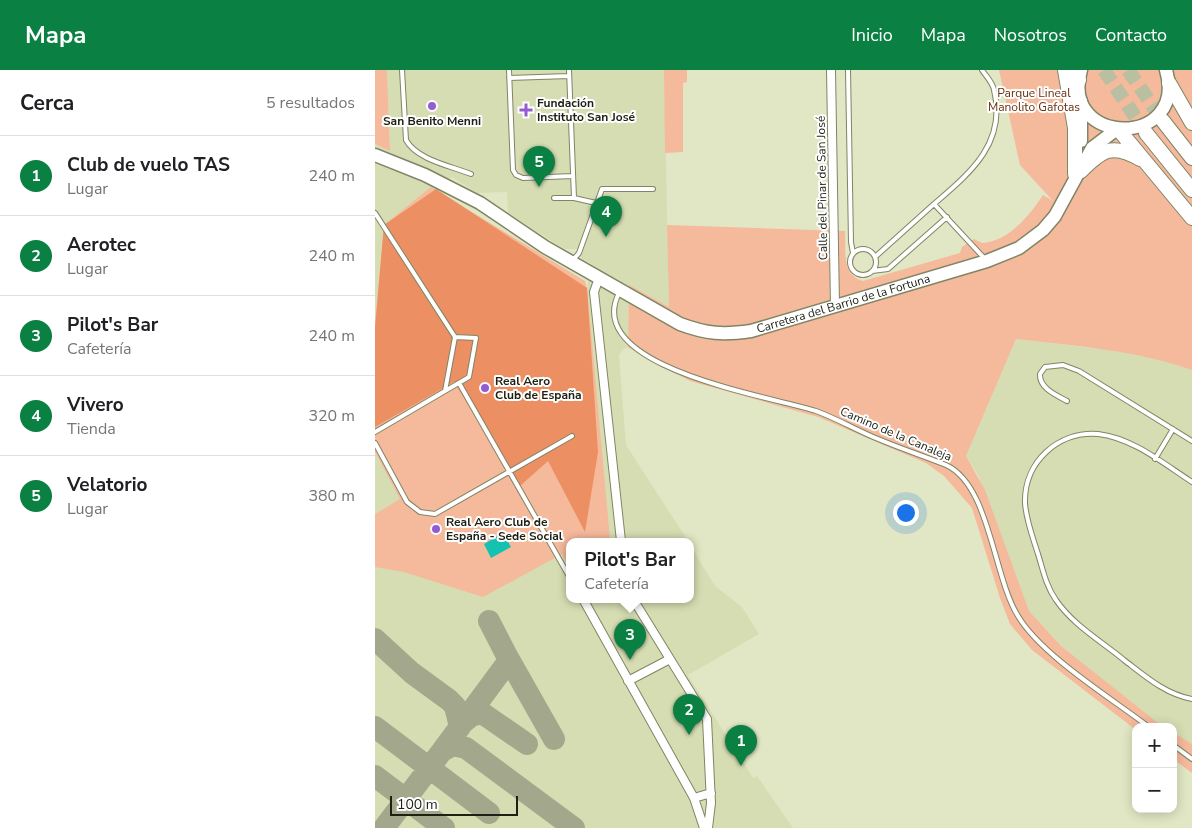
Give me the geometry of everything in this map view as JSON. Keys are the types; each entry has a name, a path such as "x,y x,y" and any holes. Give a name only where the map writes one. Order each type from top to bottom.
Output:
{"highway":[{"path":"1065,70 1075,128 1078,173"},
{"path":"1167,76 1192,123"},
{"path":"1163,121 1192,158"},
{"path":"1118,129 1192,218"},
{"path":"1145,133 1192,190"},
{"path":"1078,173 1096,156 1111,150 1123,150 1143,160"}],"main road":[{"name":"Carretera del Barrio de la Fortuna","path":"1078,73 1081,100 1081,145 1078,173"},
{"path":"1081,100 1087,111 1097,120 1118,129 1136,128 1154,118 1165,102 1167,76"},
{"name":"Carretera del Barrio de la Fortuna","path":"375,154 425,175 480,204 571,262 680,324 699,331 719,335 751,331 987,261 1019,248 1043,230 1055,216 1092,148 1118,129"}],"street":[{"name":"Calle del Pinar de San José","path":"831,70 835,306"},
{"path":"599,278 594,292 621,538"},
{"path":"585,603 693,798 705,815"},
{"path":"635,603 707,719 711,793 705,815 706,828"},
{"path":"628,681 670,659"},
{"path":"693,798 711,793"}],"lane":[{"path":"402,70 406,140 409,145 424,156 471,174"},
{"path":"509,70 513,170 516,175 523,178 573,176"},
{"path":"569,70 574,198"},
{"path":"848,70 851,242 853,254 850,262 854,271 864,275 872,271 889,269 947,217"},
{"path":"875,257 972,171 990,145 997,118 994,89 982,70"},
{"path":"509,78 569,76"},
{"path":"571,262 579,253 602,188 653,189"},
{"path":"554,198 574,198 597,203"},
{"path":"934,204 987,261"},
{"path":"375,213 455,337 445,391"},
{"path":"853,254 865,249 875,257 876,264 872,271"},
{"name":"Camino de la Canaleja","path":"621,290 613,308 618,328 637,348 657,361 711,384 814,411 946,465 960,473 973,490 1008,596 1027,629 1059,660 1144,723"},
{"path":"375,432 469,377 476,338 455,337"},
{"path":"1067,402 1048,390 1041,382 1040,374 1045,367 1055,364 1074,368 1192,441"},
{"path":"459,383 566,571"},
{"path":"1155,458 1173,429"},
{"path":"1192,482 1155,458 1128,443 1110,436 1090,434 1071,437 1045,452 1034,467 1027,486 1026,512 1047,584 1067,615 1159,686 1192,700"},
{"path":"375,443 407,502 421,512 435,514 572,436"},
{"path":"1177,748 1192,759"}],"shaded area":[{"path":"387,70 664,70 669,307 629,285 628,347 622,350 619,356 626,445 686,538 566,538 566,603 694,603 694,552 715,586 742,607 759,634 688,675 753,778 757,776 793,828 375,828 375,427 587,288 591,264 582,259 577,249 564,249 508,213 507,192 477,193 452,177 436,189 375,328 375,144 390,150"},
{"name":"Real Aero Club de España","path":"436,189 587,288 598,452 585,532 548,461 520,486 454,382 375,427 375,328 384,225"},
{"path":"1016,339 1117,351 1165,361 1192,370 1192,744 1177,735 1177,723 1157,723 1061,646 1029,611 978,475 966,456"}],"green space":[{"path":"375,70 387,70 390,151 375,144"},
{"path":"664,70 687,70 687,82 683,83 683,152 665,153"},
{"name":"Parque Lineal Manolito Gafotas","path":"999,70 1192,70 1192,370 1127,353 1016,339 966,456 985,490 1029,611 1061,646 1158,723 1132,723 1132,727 1032,650 1010,624 972,508 944,476 926,463 818,417 690,381 628,347 629,285 669,307 667,225 845,231 845,254 848,268 856,278 863,281 960,253 962,247 974,239 982,243 1001,238 1025,219 1043,195 1053,201 1020,165"},
{"name":"Real Aero Club de España","path":"431,187 585,281 610,538 566,538 566,561 562,554 483,597 404,572 375,567 375,514 400,499 375,452 375,323 384,225"},
{"path":"1177,735 1192,744 1192,773 1177,762"}],"water":[{"path":"503,533 511,547 491,558 484,544"}],"taxiway":[{"path":"442,751 507,663 507,656 489,621"},
{"path":"375,639 412,673 455,706 460,727"},
{"path":"507,656 554,739"},
{"path":"465,721 471,716 482,713 527,744"},
{"path":"375,727 489,813"},
{"path":"384,828 442,751 453,745 466,748 574,828"},
{"path":"375,776 444,828"}],"tunnel":[{"path":"1104,70 1146,133"},
{"path":"1128,70 1163,121"}],"place":[{"name":"San Benito Menni","path":"432,106"},
{"name":"Fundación Instituto San José","path":"526,110"},
{"name":"Velatorio","path":"539,187"},
{"name":"Vivero","path":"606,237"},
{"name":"Real Aero Club de España","path":"485,388"},
{"name":"Real Aero Club de España - Sede Social","path":"436,529"},
{"name":"Pilot's Bar","path":"630,660"},
{"name":"Aerotec","path":"689,735"},
{"name":"Club de vuelo TAS","path":"741,766"}]}
